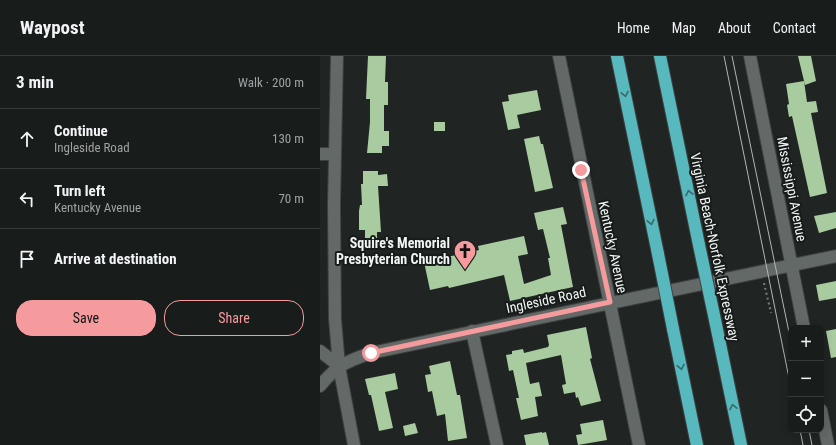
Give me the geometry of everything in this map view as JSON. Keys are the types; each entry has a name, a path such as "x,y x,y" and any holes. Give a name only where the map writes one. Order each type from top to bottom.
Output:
{"highway":[{"path":"617,56 696,445"},
{"name":"Virginia Beach-Norfolk Expressway","path":"660,56 741,445"}],"street":[{"path":"337,56 334,319 339,366 354,445"},
{"name":"Kentucky Avenue","path":"559,56 639,445"},
{"name":"Mississippi Avenue","path":"750,56 803,325"},
{"path":"320,154 335,154"},
{"name":"Ingleside Road","path":"320,386 330,373 339,366 349,360 371,353 610,302 765,278 791,266 836,256"},
{"path":"472,331 497,445"},
{"path":"320,351 339,366"},
{"path":"824,425 828,445"}],"path":[{"path":"765,278 771,313"}],"building":[{"path":"368,56 386,56 385,82 388,82 388,105 384,105 384,131 389,131 389,146 382,146 382,153 367,153 370,122 370,99 366,99"},
{"path":"798,56 811,56 816,81 805,85"},
{"path":"804,81 807,102 816,101 818,112 811,113 827,193 810,197 792,116 789,117 787,105 789,104 786,84"},
{"path":"537,90 541,110 517,115 520,128 508,130 502,102 509,101 508,95"},
{"path":"434,122 445,122 445,131 434,131"},
{"path":"539,136 541,144 543,144 553,188 535,192 524,139"},
{"path":"363,171 378,171 378,175 387,174 388,186 378,186 381,232 377,232 377,240 365,240 365,230 359,230 359,211 360,205 362,205 361,184 363,184"},
{"path":"563,207 567,224 561,225 573,287 510,301 504,275 449,288 448,286 430,290 424,262 479,250 478,246 524,236 528,254 518,256 524,284 551,275 548,258 550,258 543,229 538,230 534,213"},
{"path":"836,212 836,228 819,233 814,216"},
{"path":"836,281 836,298 819,301 816,285"},
{"path":"586,327 592,358 590,359 601,401 581,406 578,397 576,398 575,392 564,394 562,385 566,384 561,355 526,363 530,384 539,382 542,396 535,397 538,416 521,420 516,398 519,398 513,370 509,371 506,355 512,354 512,351 523,349 524,353 548,347 547,335"},
{"path":"836,329 836,357 831,358 826,331"},
{"path":"450,361 457,395 460,395 467,438 448,441 445,414 437,416 432,391 428,392 425,375 431,374 429,366"},
{"path":"395,373 398,389 385,392 393,428 379,431 371,395 369,395 365,379"},
{"path":"603,420 607,440 578,445 576,435 582,434 580,424"},
{"path":"415,423 418,433 405,436 403,426"},
{"path":"546,432 549,445 526,445 524,435"}],"tram line":[{"path":"724,56 788,373"},
{"path":"732,56 788,327"},
{"path":"801,433 803,445"},
{"path":"810,433 812,445"}],"place":[{"name":"Squire's Memorial Presbyterian Church","path":"465,270"}],"route":[{"path":"371,353 610,302 581,170"}]}
